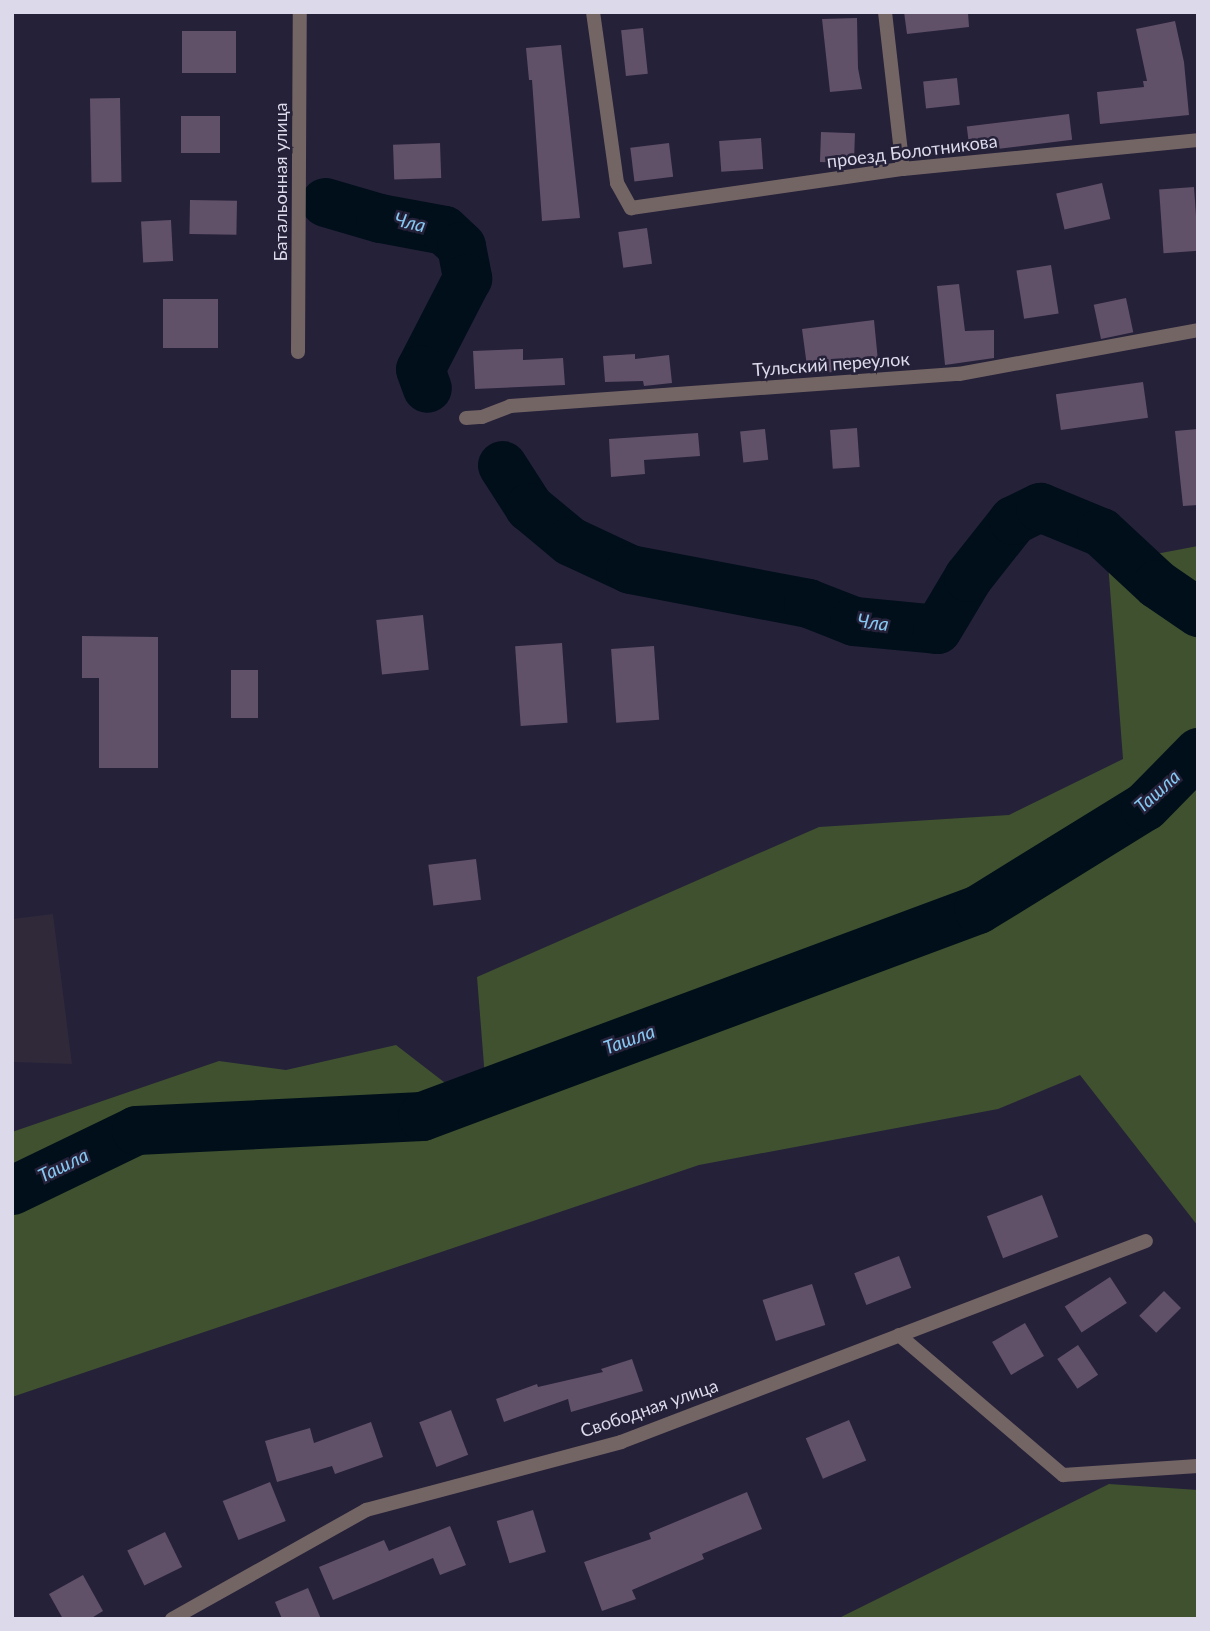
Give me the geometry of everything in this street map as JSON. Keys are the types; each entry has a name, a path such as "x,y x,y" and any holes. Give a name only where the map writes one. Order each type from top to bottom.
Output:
{"street":[{"name":"Батальонная улица","path":"298,352 300,12"},
{"name":"проезд Болотникова","path":"593,12 617,183 631,208 903,169 1198,140"},
{"path":"885,12 903,169"},
{"name":"Тульский переулок","path":"466,418 482,417 510,406 959,374 1198,330"},
{"name":"Свободная улица","path":"172,1619 366,1510 621,1442 1146,1241"},
{"path":"898,1335 1063,1475 1198,1466"}],"shaded area":[{"path":"53,914 72,1064 12,1062 12,919"}],"green space":[{"path":"1198,546 1198,1226 1080,1075 998,1109 699,1165 12,1397 12,1132 219,1061 286,1070 396,1045 488,1116 477,977 819,827 1009,815 1123,759 1108,563"},
{"path":"1109,1484 1198,1490 1198,1619 837,1619"}],"building":[{"path":"904,12 968,12 969,27 907,34"},
{"path":"857,18 858,68 862,89 830,92 822,19"},
{"path":"1175,21 1184,62 1189,115 1100,124 1097,92 1144,87 1143,81 1147,81 1136,29"},
{"path":"643,28 648,74 626,76 621,30"},
{"path":"182,31 236,31 236,73 182,73"},
{"path":"561,45 580,218 542,221 532,80 529,80 526,48"},
{"path":"957,78 960,105 926,108 923,82"},
{"path":"120,98 121,182 91,183 90,99"},
{"path":"1069,114 1072,140 970,152 967,127"},
{"path":"181,116 220,116 220,153 181,153"},
{"path":"821,132 855,133 854,163 820,162"},
{"path":"761,138 763,169 721,172 719,141"},
{"path":"440,143 441,178 394,180 393,145"},
{"path":"669,143 673,177 634,181 630,148"},
{"path":"1102,183 1110,219 1065,230 1056,194"},
{"path":"1194,187 1198,251 1164,253 1159,189"},
{"path":"190,200 237,201 236,235 189,234"},
{"path":"171,220 173,261 143,263 141,222"},
{"path":"647,228 652,264 623,268 618,232"},
{"path":"1051,265 1059,313 1024,319 1016,270"},
{"path":"959,284 965,331 994,330 994,358 945,365 937,286"},
{"path":"1126,298 1133,332 1101,339 1094,305"},
{"path":"163,299 218,299 218,348 163,348"},
{"path":"874,320 878,361 832,365 833,372 808,374 802,329"},
{"path":"523,349 523,360 563,358 565,385 475,389 473,351"},
{"path":"635,354 635,359 669,355 672,383 644,386 643,381 605,382 603,356"},
{"path":"1143,382 1148,418 1061,430 1056,394"},
{"path":"857,428 860,467 833,469 830,430"},
{"path":"765,429 768,460 743,462 740,432"},
{"path":"1198,429 1198,505 1183,506 1175,431"},
{"path":"698,433 700,456 644,460 645,474 611,477 609,439"},
{"path":"423,615 429,670 382,675 376,620"},
{"path":"82,636 158,637 158,768 99,768 99,678 82,678"},
{"path":"562,643 568,723 521,726 515,646"},
{"path":"654,646 659,720 616,723 611,649"},
{"path":"231,670 258,670 258,718 231,718"},
{"path":"476,859 481,900 433,906 428,865"},
{"path":"1042,1195 1058,1237 1003,1258 987,1216"},
{"path":"899,1256 911,1288 866,1305 854,1273"},
{"path":"1110,1277 1127,1303 1082,1332 1065,1306"},
{"path":"812,1284 825,1325 776,1341 763,1300"},
{"path":"1164,1291 1181,1308 1156,1333 1139,1316"},
{"path":"1025,1323 1044,1356 1011,1375 992,1342"},
{"path":"1078,1345 1098,1375 1077,1389 1057,1359"},
{"path":"632,1359 643,1391 571,1412 568,1399 504,1422 496,1399 537,1384 538,1387 603,1372 601,1369"},
{"path":"451,1410 468,1455 436,1467 419,1422"},
{"path":"849,1420 866,1461 823,1479 806,1438"},
{"path":"371,1422 383,1457 335,1474 332,1466 277,1482 265,1441 310,1428 314,1443"},
{"path":"270,1482 286,1521 238,1540 223,1501"},
{"path":"747,1492 762,1529 702,1554 704,1559 632,1590 636,1599 602,1611 584,1562 651,1539 649,1533"},
{"path":"533,1510 546,1552 510,1563 497,1521"},
{"path":"450,1526 466,1565 440,1575 433,1558 333,1600 319,1567 384,1540 389,1551"},
{"path":"165,1532 182,1567 144,1585 127,1550"},
{"path":"83,1575 103,1611 90,1619 63,1619 49,1594"},
{"path":"308,1588 321,1619 282,1619 275,1602"}],"waterway":[{"name":"Чла","path":"325,202 380,218 444,230 461,246 467,278 420,369 427,388"},
{"name":"Чла","path":"502,465 529,507 570,541 630,569 808,603 854,621 937,629 968,577 1013,520 1040,507 1101,532 1157,584 1198,612"},
{"name":"Ташла","path":"12,1190 136,1130 422,1116 978,909 1145,806 1198,752"}]}
